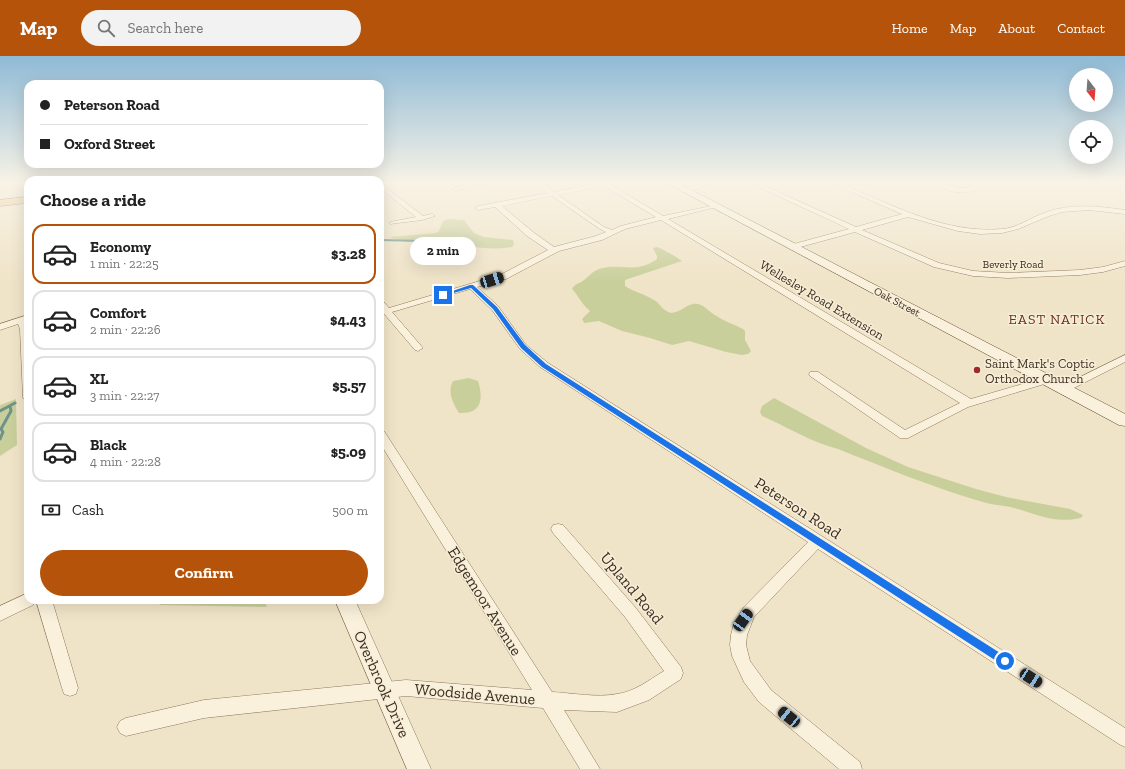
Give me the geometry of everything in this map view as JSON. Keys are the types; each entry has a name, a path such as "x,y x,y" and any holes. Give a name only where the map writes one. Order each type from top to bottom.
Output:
{"main road":[{"name":"Oak Street","path":"732,215 1125,422"}],"street":[{"path":"419,215 422,218"},
{"path":"508,215 530,234 553,250"},
{"path":"584,215 602,228 611,232"},
{"name":"Wellesley Road Extension","path":"657,215 969,403"},
{"path":"387,311 512,273 553,250 599,238 623,228 674,215"},
{"name":"Beverly Road","path":"824,215 926,262 951,270 975,275 1020,277 1085,272 1108,269 1125,263"},
{"path":"793,247 906,215"},
{"path":"914,215 947,226 994,232 1016,228 1045,215"},
{"path":"392,223 432,216"},
{"name":"Peterson Road","path":"471,286 495,308 523,346 544,365 1125,738"},
{"path":"384,308 418,348"},
{"path":"0,327 24,320"},
{"path":"1064,389 1125,358"},
{"path":"814,374 904,435 954,408 1047,380"},
{"name":"Edgemoor Avenue","path":"384,440 591,769"},
{"name":"Upland Road","path":"558,529 630,612 675,673"},
{"path":"818,541 743,620 738,640 739,652 744,667 753,682 765,696 853,769"},
{"path":"0,614 24,602"},
{"path":"45,604 70,688"},
{"name":"Overbrook Drive","path":"347,604 419,769"},
{"name":"Woodside Avenue","path":"126,727 204,709 385,690 421,688 591,704 617,703 643,694 675,673"}],"green space":[{"path":"448,219 464,220 474,233 484,237 513,240 514,244 512,247 502,248 472,247 443,243 400,241 390,237 436,233 439,231 443,221"},
{"path":"657,247 682,261 625,280 625,286 651,298 671,313 690,305 699,304 718,317 740,327 745,331 745,340 751,351 748,354 742,355 726,352 689,341 672,345 622,331 599,321 584,323 582,319 590,311 584,306 572,289 599,269 607,267 635,267 649,264 657,259 653,248"},
{"path":"469,378 478,381 481,394 479,404 472,411 459,413 452,397 451,385 453,381"},
{"path":"774,398 866,448 908,467 976,489 1006,497 1070,509 1083,515 1081,518 1061,520 1010,507 990,504 946,490 828,446 762,416 760,412 762,406"},
{"path":"16,399 17,445 0,456 0,405"},
{"path":"266,604 267,607 160,605"}],"waterway":[{"path":"384,240 423,241"},
{"path":"0,411 15,403"},
{"path":"0,439 3,432 1,429 11,411 10,406"}],"place":[{"name":"Saint Mark's Coptic Orthodox Church","path":"977,370"}],"district":[{"name":"EAST NATICK","path":"1057,319"}],"route":[{"path":"443,295 471,286 489,301 507,322 518,340 536,360 1005,661"}]}
